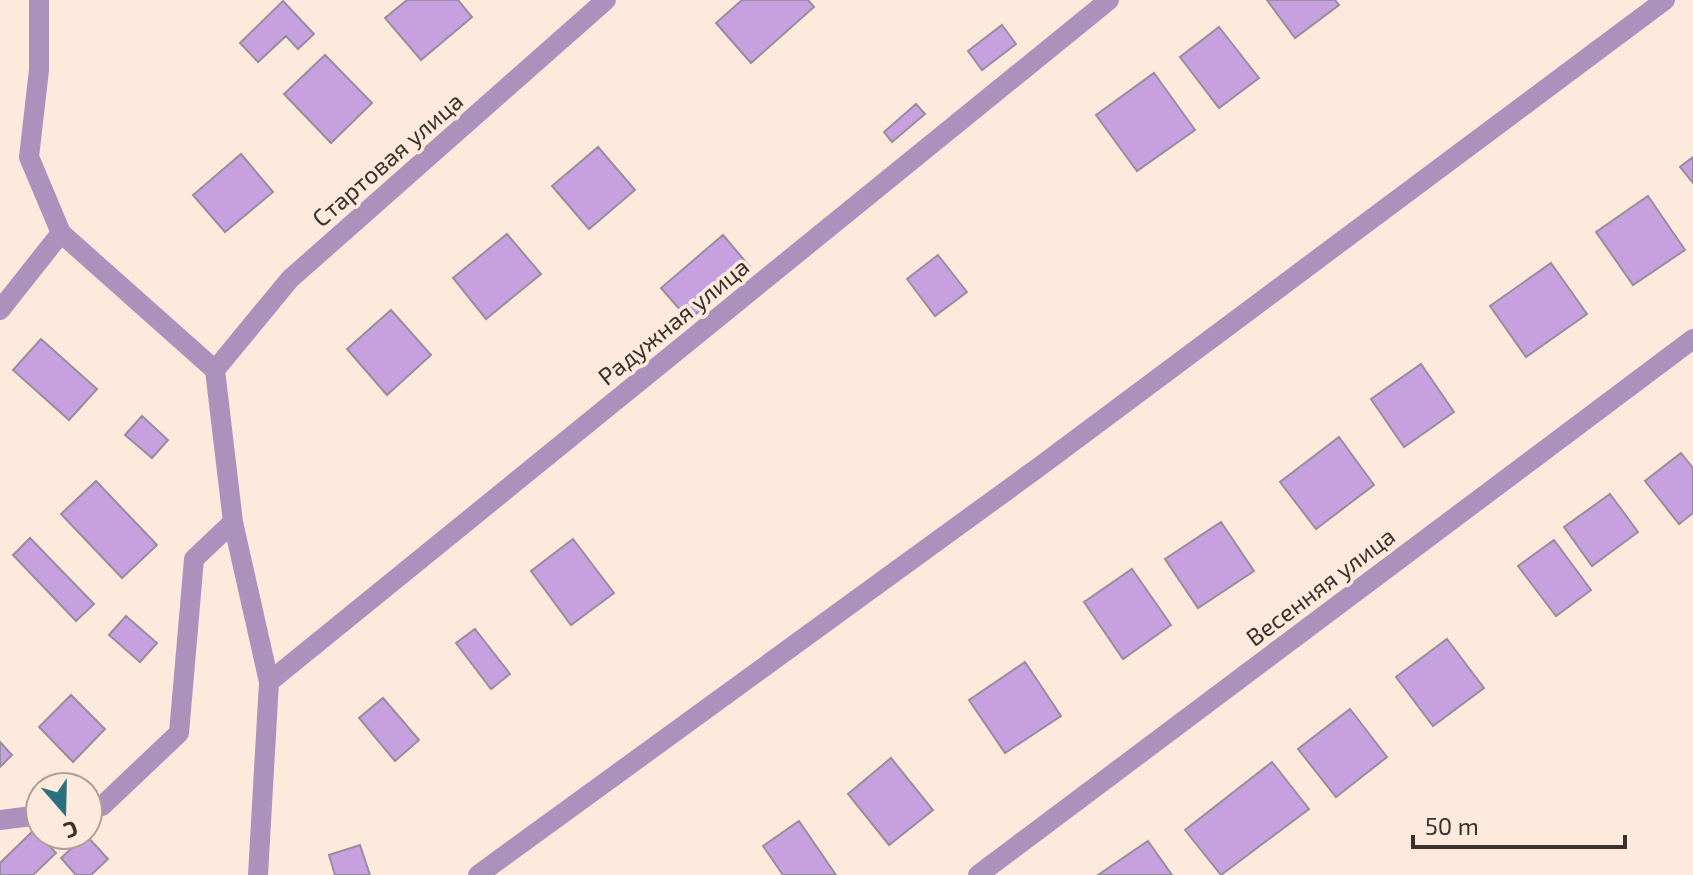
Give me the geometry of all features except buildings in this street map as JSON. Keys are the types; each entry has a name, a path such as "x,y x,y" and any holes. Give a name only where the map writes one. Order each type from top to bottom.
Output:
{"street":[{"path":"39,0 39,70 29,157 61,233 215,370 233,522 269,682 258,875"},
{"name":"Стартовая улица","path":"215,370 290,279 606,0"},
{"name":"Радужная улица","path":"269,682 1109,0"},
{"path":"478,875 1039,467 1665,0"},
{"path":"0,310 61,233"},
{"name":"Весенняя улица","path":"978,875 1693,339"},
{"path":"104,804 179,733 194,559 233,522"},
{"path":"0,820 24,817"}]}
